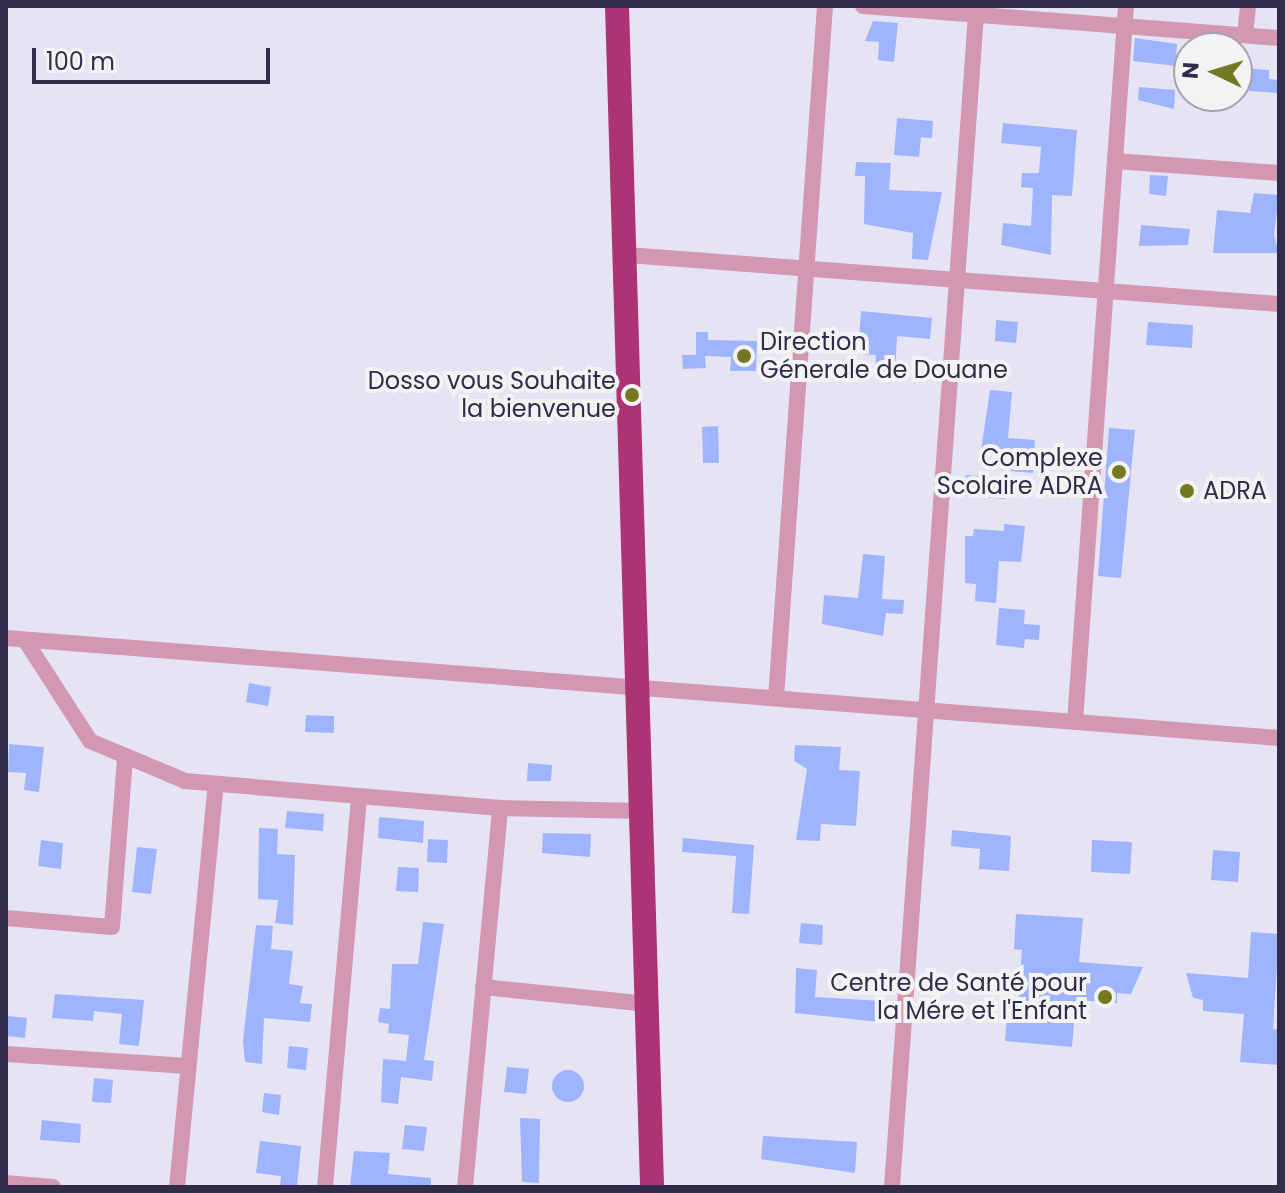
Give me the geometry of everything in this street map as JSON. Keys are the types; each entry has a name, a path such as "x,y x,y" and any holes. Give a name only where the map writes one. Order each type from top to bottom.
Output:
{"highway":[{"path":"617,6 627,255 652,1187"}],"street":[{"path":"776,698 825,6"},
{"path":"863,6 1205,32"},
{"path":"1075,722 1126,6"},
{"path":"1245,32 1248,6"},
{"path":"892,1187 976,15"},
{"path":"1253,36 1279,38"},
{"path":"1115,161 1279,173"},
{"path":"627,255 1279,304"},
{"path":"6,638 1279,738"},
{"path":"25,640 90,741 185,781 500,808 643,811"},
{"path":"6,918 112,927 125,757"},
{"path":"177,1187 216,784"},
{"path":"325,1187 359,796"},
{"path":"465,1187 500,808"},
{"path":"483,987 648,1004"},
{"path":"6,1054 188,1066"},
{"path":"6,1183 53,1187"}],"building":[{"path":"873,21 898,23 894,62 878,60 879,42 865,41"},
{"path":"1135,38 1173,43 1173,66 1133,61"},
{"path":"1253,69 1269,70 1269,79 1279,80 1279,93 1253,91"},
{"path":"1139,87 1173,90 1173,109 1138,100"},
{"path":"897,118 933,121 932,138 921,137 919,157 894,155"},
{"path":"1003,123 1077,130 1072,196 1052,195 1051,255 1001,245 1003,223 1031,226 1033,188 1021,187 1022,173 1039,173 1041,147 1001,143"},
{"path":"856,162 891,163 889,190 942,192 928,260 912,259 913,233 864,224 865,176 855,176"},
{"path":"1150,175 1168,176 1166,196 1149,194"},
{"path":"1254,193 1279,195 1274,235 1279,253 1213,253 1217,210 1250,213"},
{"path":"1141,225 1190,229 1188,245 1139,246"},
{"path":"861,311 932,318 930,339 897,336 895,374 875,373 876,355 858,354"},
{"path":"996,320 1018,322 1016,343 995,341"},
{"path":"1148,322 1193,325 1192,348 1146,345"},
{"path":"696,332 708,332 708,340 757,341 756,371 730,371 731,357 705,356 706,368 683,369 682,355 696,355"},
{"path":"990,390 1012,392 1008,438 1035,440 1033,473 1011,471 1012,452 981,450"},
{"path":"718,426 719,463 703,463 702,427"},
{"path":"1109,428 1135,430 1121,578 1098,576"},
{"path":"966,475 1006,478 1005,499 965,496"},
{"path":"1004,524 1025,526 1021,562 999,561 996,603 975,601 976,584 965,583 965,536 973,536 974,529 1004,531"},
{"path":"863,554 885,556 882,599 904,600 903,614 886,613 883,636 822,624 824,595 858,598"},
{"path":"999,608 1025,610 1024,624 1040,625 1039,640 1025,639 1024,648 996,645"},
{"path":"249,683 271,687 268,706 246,702"},
{"path":"306,715 334,716 334,733 305,732"},
{"path":"9,744 44,747 39,792 24,790 26,773 8,772"},
{"path":"795,745 841,747 839,770 860,771 856,826 821,824 820,841 796,840 807,769 794,761"},
{"path":"528,763 552,765 551,781 527,781"},
{"path":"287,811 324,814 323,831 285,828"},
{"path":"379,817 424,821 423,843 378,838"},
{"path":"259,828 278,829 277,854 295,855 293,925 275,923 278,900 258,899"},
{"path":"952,830 1011,836 1009,871 979,869 980,849 951,846"},
{"path":"543,833 591,834 590,857 542,853"},
{"path":"683,838 754,845 749,914 732,913 736,856 682,852"},
{"path":"428,839 448,840 447,863 427,862"},
{"path":"41,840 63,843 61,869 38,866"},
{"path":"1092,840 1132,842 1130,874 1091,872"},
{"path":"137,847 157,849 151,894 132,892"},
{"path":"1213,850 1240,852 1238,882 1211,880"},
{"path":"398,867 419,868 418,892 396,891"},
{"path":"1016,914 1083,918 1079,962 1143,967 1131,994 1117,993 1117,1003 1076,1000 1072,1047 1005,1041 1008,1006 1018,1007 1022,950 1014,949"},
{"path":"423,922 444,924 424,1060 434,1061 432,1081 401,1077 398,1104 381,1102 383,1059 406,1061 409,1035 388,1033 389,1024 378,1022 380,1008 390,1009 392,964 418,964"},
{"path":"801,923 823,925 822,945 799,943"},
{"path":"256,925 273,926 271,949 293,951 289,984 303,986 300,1003 312,1004 310,1022 264,1018 262,1064 245,1062 243,1041"},
{"path":"1251,932 1279,934 1273,1029 1279,1030 1279,1065 1240,1062 1244,1014 1203,1011 1203,1000 1193,998 1186,973 1248,978"},
{"path":"796,968 817,970 815,997 882,1001 880,1022 795,1013"},
{"path":"55,994 144,1000 139,1046 119,1044 122,1014 94,1011 93,1021 52,1018"},
{"path":"7,1016 27,1018 25,1038 6,1036"},
{"path":"289,1046 308,1048 306,1070 287,1068"},
{"path":"507,1067 529,1069 526,1094 504,1092"},
{"path":"568,1070 579,1075 584,1086 579,1097 568,1102 557,1097 552,1086 557,1075"},
{"path":"94,1078 113,1080 111,1103 92,1102"},
{"path":"264,1093 281,1095 279,1115 262,1112"},
{"path":"520,1118 540,1119 539,1183 522,1182"},
{"path":"42,1120 81,1124 80,1143 40,1140"},
{"path":"405,1125 427,1127 424,1151 402,1149"},
{"path":"763,1136 857,1142 855,1173 761,1159"},
{"path":"260,1141 301,1146 297,1187 280,1187 281,1176 256,1173"},
{"path":"354,1151 390,1153 388,1174 431,1178 431,1187 350,1187"}],"place":[{"name":"Direction Génerale de Douane","path":"744,356"},
{"name":"Dosso vous Souhaite la bienvenue","path":"632,395"},
{"name":"Complexe Scolaire ADRA","path":"1119,472"},
{"name":"ADRA","path":"1187,491"},
{"name":"Centre de Santé pour la Mére et l'Enfant","path":"1105,997"}]}
